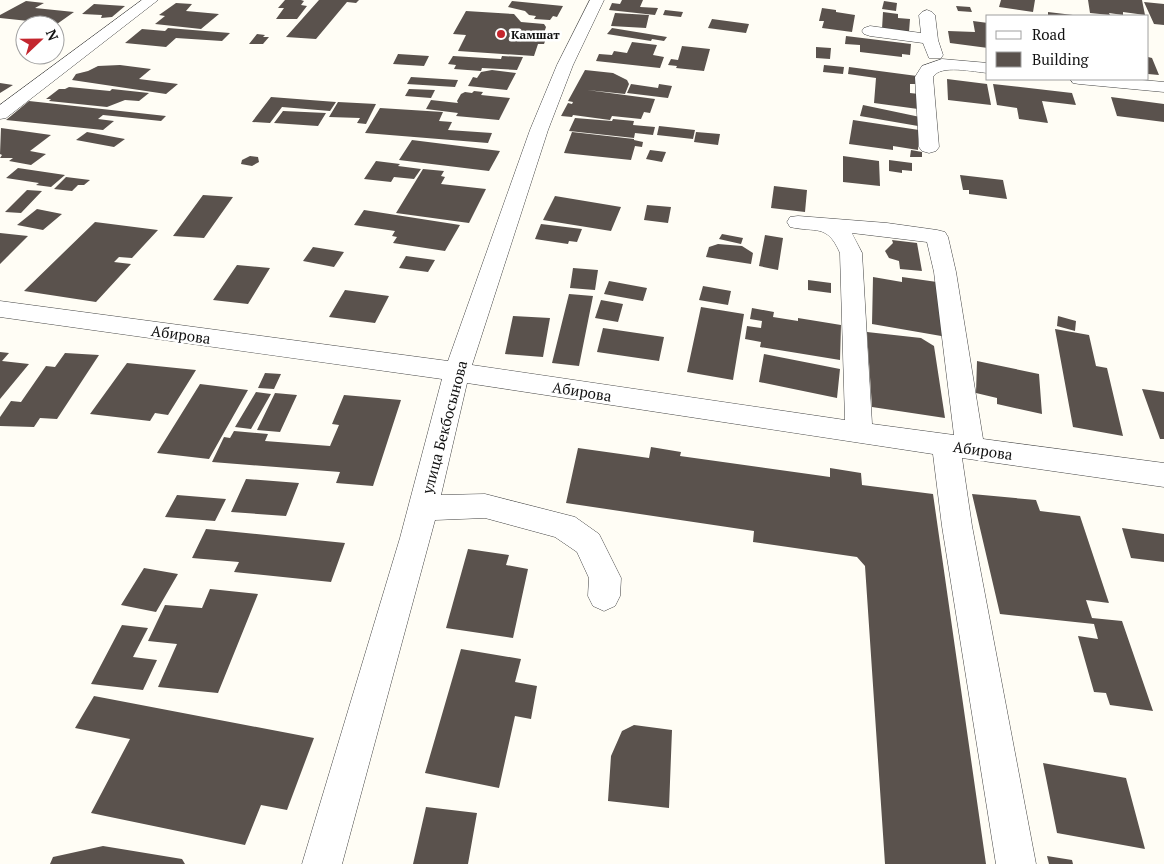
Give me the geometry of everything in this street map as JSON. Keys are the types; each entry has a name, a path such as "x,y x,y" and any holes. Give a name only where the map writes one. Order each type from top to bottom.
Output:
{"street":[{"path":"0,114 151,0"},
{"name":"улица Бекбосынова","path":"322,864 423,508 457,372 540,130 565,64 597,0"},
{"path":"927,15 930,40 935,54 942,64"},
{"path":"870,31 930,40"},
{"path":"929,147 924,77 928,70 942,64 986,68"},
{"path":"1090,80 1164,87"},
{"path":"798,222 887,230 937,238 945,272 958,447 957,526 1016,864"},
{"path":"828,224 844,237 851,253 859,432"},
{"name":"Абирова","path":"0,309 457,372 958,447 1164,475"},
{"path":"423,508 485,506 564,526 588,543 605,578 604,596"}],"building":[{"path":"285,0 301,0 304,1 301,5 307,6 297,19 276,19 284,8 278,8"},
{"path":"319,0 359,0 356,3 347,2 316,39 286,37"},
{"path":"622,0 643,0 640,7 658,8 655,15 609,10 612,3 620,4"},
{"path":"1001,0 1035,0 1033,12 999,7"},
{"path":"1088,0 1142,0 1145,15 1123,12 1123,15 1090,13"},
{"path":"26,1 44,3 35,8 74,12 65,18 65,15 15,15 15,20 0,18 0,15"},
{"path":"512,1 563,6 557,17 553,16 550,20 534,19 536,16 508,7"},
{"path":"884,1 897,3 896,11 882,9"},
{"path":"1144,2 1164,4 1164,25 1154,24"},
{"path":"176,3 192,4 186,11 219,14 201,29 155,24 165,16 159,15"},
{"path":"94,4 125,6 112,17 101,18 102,15 82,14"},
{"path":"956,6 970,7 972,12 958,11"},
{"path":"822,8 855,15 852,32 822,28 824,21 819,21"},
{"path":"665,10 683,12 681,17 663,15"},
{"name":"Камшат","path":"466,11 514,14 521,22 544,24 546,27 544,33 548,33 544,44 538,44 534,56 458,51 466,35 453,34"},
{"path":"883,12 898,14 898,18 910,19 909,32 882,29"},
{"path":"1048,12 1073,15 1048,15"},
{"path":"615,13 649,15 646,28 611,26"},
{"path":"712,19 749,24 746,33 708,28"},
{"path":"973,21 986,23 986,48 950,43 948,31 975,32"},
{"path":"168,28 230,33 222,41 176,38 166,47 125,43 142,29 165,31"},
{"path":"612,28 667,37 664,41 652,39 651,41 607,34"},
{"path":"257,34 269,37 263,44 249,44"},
{"path":"846,36 911,44 910,55 902,54 902,57 860,52 860,45 845,44"},
{"path":"632,42 657,45 653,55 664,57 660,68 596,61 599,54 612,55 614,51 627,53"},
{"path":"682,46 710,49 704,71 676,68 677,66 668,65 671,59 678,60"},
{"path":"816,47 831,48 830,59 816,58"},
{"path":"398,54 429,56 424,66 393,64"},
{"path":"453,56 501,59 502,56 523,57 517,70 482,68 481,71 454,69 456,65 448,64"},
{"path":"1149,57 1152,58 1159,75 1149,74"},
{"path":"120,65 151,69 139,79 178,84 166,94 72,80 76,74 98,66"},
{"path":"824,65 844,67 843,74 823,72"},
{"path":"849,67 917,76 917,84 910,84 910,93 919,94 918,109 874,103 876,78 848,74"},
{"path":"492,70 516,73 507,90 468,86 473,77 477,78 481,72"},
{"path":"585,70 613,73 627,80 629,84 625,94 587,90 655,99 650,113 644,112 641,119 612,116 610,120 573,115 572,117 561,116 568,103 572,104 573,102 568,101"},
{"path":"411,77 458,80 455,87 407,84"},
{"path":"947,79 987,84 991,105 948,100"},
{"path":"0,83 13,85 0,93"},
{"path":"631,84 658,88 659,84 672,86 668,98 627,93"},
{"path":"993,84 1072,93 1076,105 1042,101 1048,123 1019,119 1017,108 997,105"},
{"path":"69,87 149,93 139,101 125,100 107,107 49,101 51,99 46,99 59,89"},
{"path":"409,89 435,90 431,98 405,96"},
{"path":"474,91 483,92 481,95 510,98 499,120 456,116 458,113 426,109 431,100 458,103 457,101 461,94"},
{"path":"271,97 336,102 330,111 282,107 270,123 252,122"},
{"path":"1111,97 1164,104 1164,122 1117,116"},
{"path":"29,101 166,116 161,121 103,115 98,119 114,121 103,130 6,120"},
{"path":"338,102 376,104 366,124 357,123 360,118 329,117"},
{"path":"863,105 920,117 918,126 860,116"},
{"path":"380,108 443,112 439,121 452,122 448,130 492,133 488,143 365,133"},
{"path":"283,111 326,113 318,126 274,123"},
{"path":"575,118 634,121 633,125 655,127 653,135 635,133 634,138 569,131"},
{"path":"853,120 919,130 918,150 893,146 893,150 849,144"},
{"path":"659,126 695,130 693,139 657,135"},
{"path":"1,128 51,135 30,151 46,154 31,165 9,161 13,158 0,158 2,155 0,154"},
{"path":"87,132 125,139 114,147 76,140"},
{"path":"572,132 634,139 643,142 642,147 635,146 631,160 564,153"},
{"path":"696,132 720,134 718,145 694,142"},
{"path":"412,140 500,151 489,171 399,160"},
{"path":"650,150 666,152 662,162 646,159"},
{"path":"911,150 922,152 922,157 910,157"},
{"path":"250,156 258,157 259,162 252,166 241,164 242,160"},
{"path":"843,156 879,161 880,186 843,182"},
{"path":"889,160 912,163 912,171 902,170 902,173 889,171"},
{"path":"376,161 421,169 414,179 394,177 391,182 364,179"},
{"path":"18,168 65,175 51,187 36,185 39,183 6,178"},
{"path":"423,169 444,171 441,176 445,177 441,184 486,189 469,223 396,213"},
{"path":"960,175 1003,180 1007,199 969,194 969,190 963,190"},
{"path":"66,177 90,180 84,185 78,185 72,191 54,189"},
{"path":"774,186 807,190 805,212 771,208"},
{"path":"27,190 42,191 21,213 5,212"},
{"path":"203,195 233,197 204,238 173,236"},
{"path":"555,196 621,207 611,231 543,220"},
{"path":"647,205 671,207 668,223 644,220"},
{"path":"37,209 62,214 43,230 17,225"},
{"path":"364,210 460,225 445,251 393,243 397,237 392,236 395,231 354,225"},
{"path":"95,222 158,230 132,258 119,257 114,262 131,264 96,302 24,291"},
{"path":"541,224 582,229 577,242 569,241 568,244 535,239"},
{"path":"0,233 28,236 0,264"},
{"path":"722,234 743,238 741,244 719,239"},
{"path":"765,235 783,238 778,270 759,266"},
{"path":"892,240 917,243 922,271 900,269 899,261 889,258 885,251 893,243"},
{"path":"718,244 742,246 753,253 751,264 706,257 709,247"},
{"path":"313,247 344,252 334,267 303,261"},
{"path":"406,256 435,260 428,272 399,268"},
{"path":"237,265 270,268 248,304 213,300"},
{"path":"573,268 598,270 595,290 570,288"},
{"path":"873,277 902,282 902,277 944,283 947,337 872,324"},
{"path":"808,280 831,283 831,293 808,290"},
{"path":"609,281 647,288 643,301 604,294"},
{"path":"703,286 731,291 728,305 699,300"},
{"path":"345,290 389,296 375,323 329,317"},
{"path":"569,294 593,296 579,366 552,363"},
{"path":"601,300 623,304 618,322 595,318"},
{"path":"701,307 744,314 733,380 687,372"},
{"path":"752,308 774,312 773,317 798,321 798,318 841,325 840,360 760,347 761,342 745,339 747,326 761,328 762,321 750,319"},
{"path":"513,316 550,318 543,357 505,354"},
{"path":"1058,316 1076,321 1075,331 1057,326"},
{"path":"603,328 664,337 659,361 597,352"},
{"path":"1055,329 1089,335 1096,366 1107,368 1123,436 1073,427"},
{"path":"867,332 921,338 934,346 945,418 872,407"},
{"path":"0,352 9,353 2,361 29,364 0,399"},
{"path":"65,353 99,355 57,419 40,418 34,427 0,426 0,417 11,401 21,402 46,366 55,367"},
{"path":"764,354 840,369 837,398 759,382"},
{"path":"977,361 1039,374 1042,414 997,404 997,398 976,393"},
{"path":"127,363 196,370 168,415 155,413 150,421 90,414"},
{"path":"265,373 281,374 274,389 258,388"},
{"path":"200,384 248,390 209,459 157,453"},
{"path":"1142,389 1164,392 1164,439 1160,439"},
{"path":"256,392 271,394 251,429 235,427"},
{"path":"275,393 297,395 280,432 257,430"},
{"path":"344,395 401,400 373,486 336,483 340,472 212,462 224,437 230,438 234,431 268,434 265,441 330,446 339,425 332,424"},
{"path":"651,447 681,452 680,456 830,477 830,468 861,473 862,485 933,494 986,864 885,864 865,566 857,557 753,542 754,531 566,503 578,448 649,458"},
{"path":"246,479 299,483 286,516 231,512"},
{"path":"972,494 1036,500 1040,511 1080,516 1109,603 1086,600 1092,618 1122,621 1153,711 1110,705 1106,693 1094,692 1078,636 1098,639 1094,624 1000,614"},
{"path":"177,495 226,499 215,521 165,517"},
{"path":"1122,528 1164,534 1164,562 1131,558"},
{"path":"206,529 345,543 331,582 234,572 239,562 192,558"},
{"path":"468,549 509,555 506,565 528,569 513,638 446,628"},
{"path":"144,568 178,574 156,612 121,605"},
{"path":"210,589 258,594 218,693 158,687 177,644 148,641 165,605 202,608"},
{"path":"122,625 148,628 133,657 157,660 143,690 91,684"},
{"path":"461,649 521,659 515,682 537,686 531,719 515,716 499,788 425,773"},
{"path":"94,696 314,738 287,810 261,805 245,845 91,813 130,739 75,728"},
{"path":"634,725 672,730 669,808 608,801 611,756 622,731"},
{"path":"1043,763 1126,778 1145,849 1057,833"},
{"path":"426,807 477,813 468,864 413,864"},
{"path":"103,846 182,859 185,864 50,864 53,857"},
{"path":"1047,856 1072,860 1073,864 1049,864"}],"place":[{"name":"Камшат","path":"501,34"}]}
